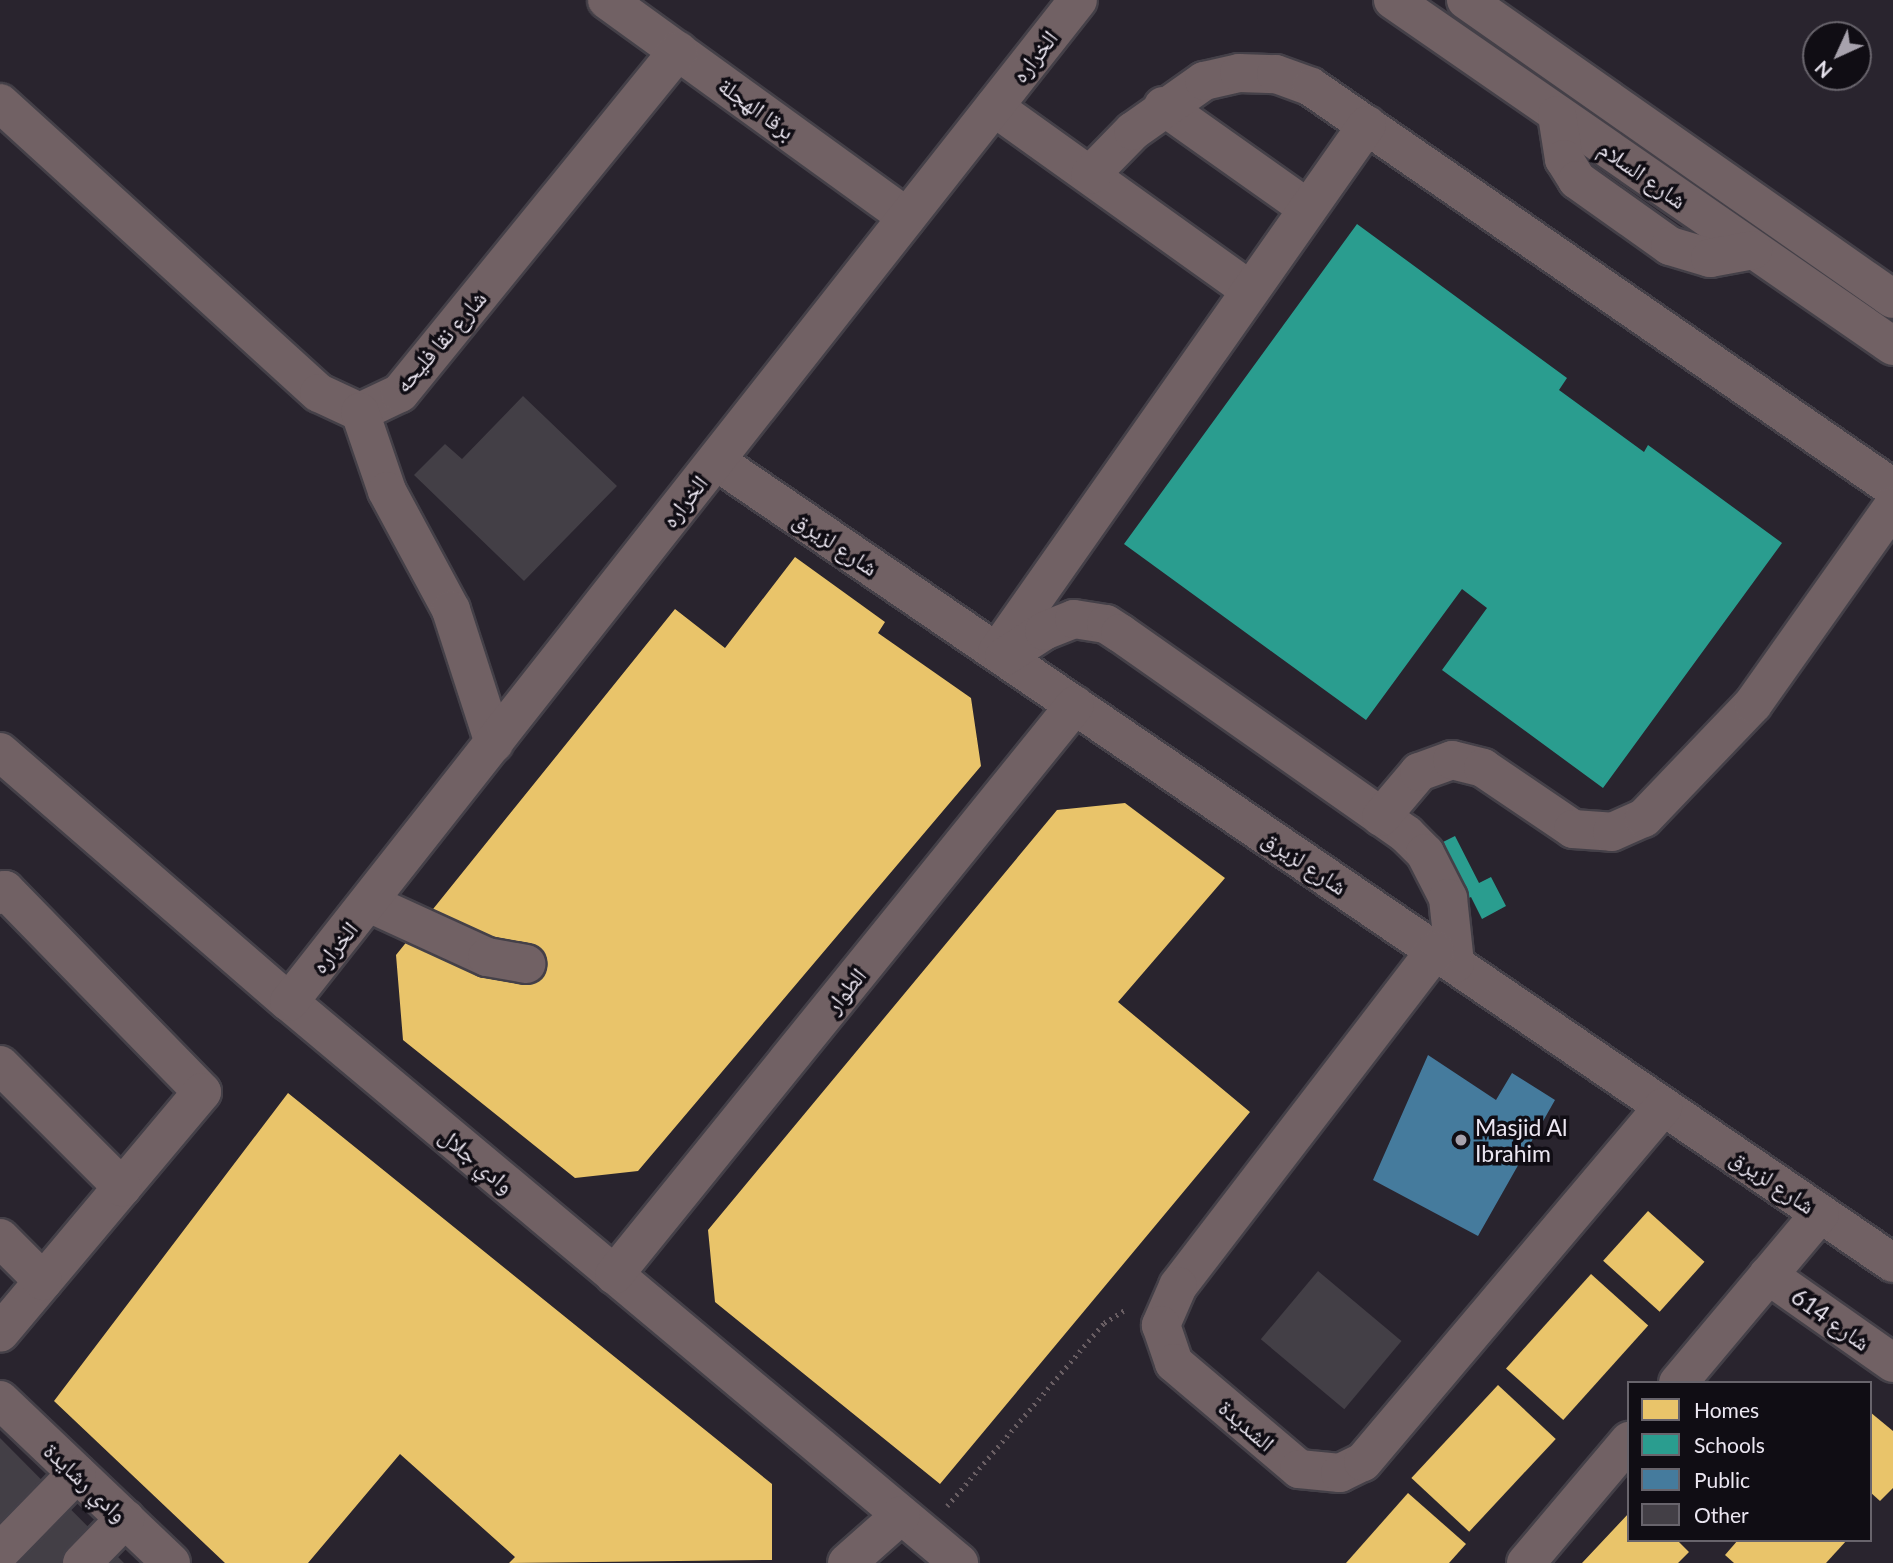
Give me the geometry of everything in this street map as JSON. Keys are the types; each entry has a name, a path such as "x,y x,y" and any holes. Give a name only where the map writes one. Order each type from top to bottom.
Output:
{"street":[{"name":"برقا الهجلة","path":"607,0 907,217"},
{"name":"الخراره","path":"289,1002 369,904 1078,0"},
{"name":"شارع السلام","path":"1393,0 1893,346"},
{"path":"1441,33 1470,1"},
{"name":"شارع السلام","path":"1470,1 1893,299"},
{"name":"شارع نقا فليحه","path":"360,412 400,393 678,51"},
{"path":"1090,175 1163,106 1204,82 1239,73 1276,74 1311,87 1893,488"},
{"path":"0,103 319,393 360,412 387,491 452,610 494,743"},
{"path":"1163,106 1307,208"},
{"path":"994,107 1250,290"},
{"path":"1001,655 1250,290 1367,125"},
{"name":"شارع لزيرق","path":"716,461 1893,1264"},
{"path":"1381,817 1419,772 1452,760 1483,768 1573,829 1612,832 1644,818 1753,704 1893,506"},
{"path":"1001,655 1058,624 1090,620 1106,624 1406,834 1439,876 1454,922 1445,958"},
{"name":"الطوار","path":"614,1275 1075,705"},
{"name":"وادي جلال","path":"0,752 289,1002 959,1563"},
{"path":"0,895 5,890 202,1092 0,1333"},
{"path":"369,904 487,957 526,964"},
{"name":"الشديدة","path":"1445,958 1178,1286 1161,1325 1174,1363 1299,1469 1340,1473 1363,1462 1663,1107"},
{"path":"0,1065 122,1187"},
{"name":"شارع 614","path":"1680,1381 1820,1214"},
{"path":"0,1238 43,1282"},
{"name":"شارع 614","path":"1768,1275 1893,1363"},
{"name":"وادي رشايدة","path":"0,1401 171,1563"},
{"path":"1526,1563 1627,1443"},
{"path":"0,1552 77,1473"},
{"path":"82,1563 125,1520"},
{"path":"847,1563 912,1524"}],"path":[{"path":"912,1524 1104,1323 1137,1302"}],"building: Homes":[{"path":"795,557 885,622 878,633 971,698 981,766 638,1171 575,1178 403,1040 396,955 675,609 725,648"},
{"path":"1125,803 1225,878 1118,1002 1250,1112 940,1484 715,1302 708,1230 1057,810"},
{"path":"288,1093 772,1484 772,1560 509,1563 515,1557 400,1454 308,1563 225,1563 54,1401"},
{"path":"1648,1211 1704,1262 1660,1312 1603,1261"},
{"path":"1591,1274 1648,1326 1563,1420 1506,1368"},
{"path":"1498,1385 1556,1439 1469,1532 1411,1478"},
{"path":"1872,1414 1893,1431 1893,1488 1880,1501 1872,1494"},
{"path":"1408,1493 1466,1544 1449,1563 1346,1563"},
{"path":"1627,1515 1627,1542 1679,1542 1689,1552 1678,1563 1582,1563"},
{"path":"1736,1542 1845,1542 1826,1563 1734,1563 1725,1555"}],"building: Schools":[{"path":"1357,224 1567,378 1559,390 1644,452 1648,445 1782,543 1603,788 1442,670 1487,608 1462,589 1366,720 1124,544"},
{"path":"1455,836 1479,883 1491,877 1506,906 1482,919 1471,897 1457,904 1429,849"}],"building: Public":[{"name":"Masjid Al Ibrahim","path":"1428,1055 1496,1100 1512,1073 1555,1100 1478,1236 1373,1180"}],"building: Other":[{"path":"523,396 617,486 524,581 414,475 445,444 462,459"},
{"path":"1318,1271 1401,1341 1344,1409 1261,1339"},
{"path":"0,1438 124,1563 0,1563"}],"place":[{"name":"Masjid Al Ibrahim","path":"1461,1140"}]}
